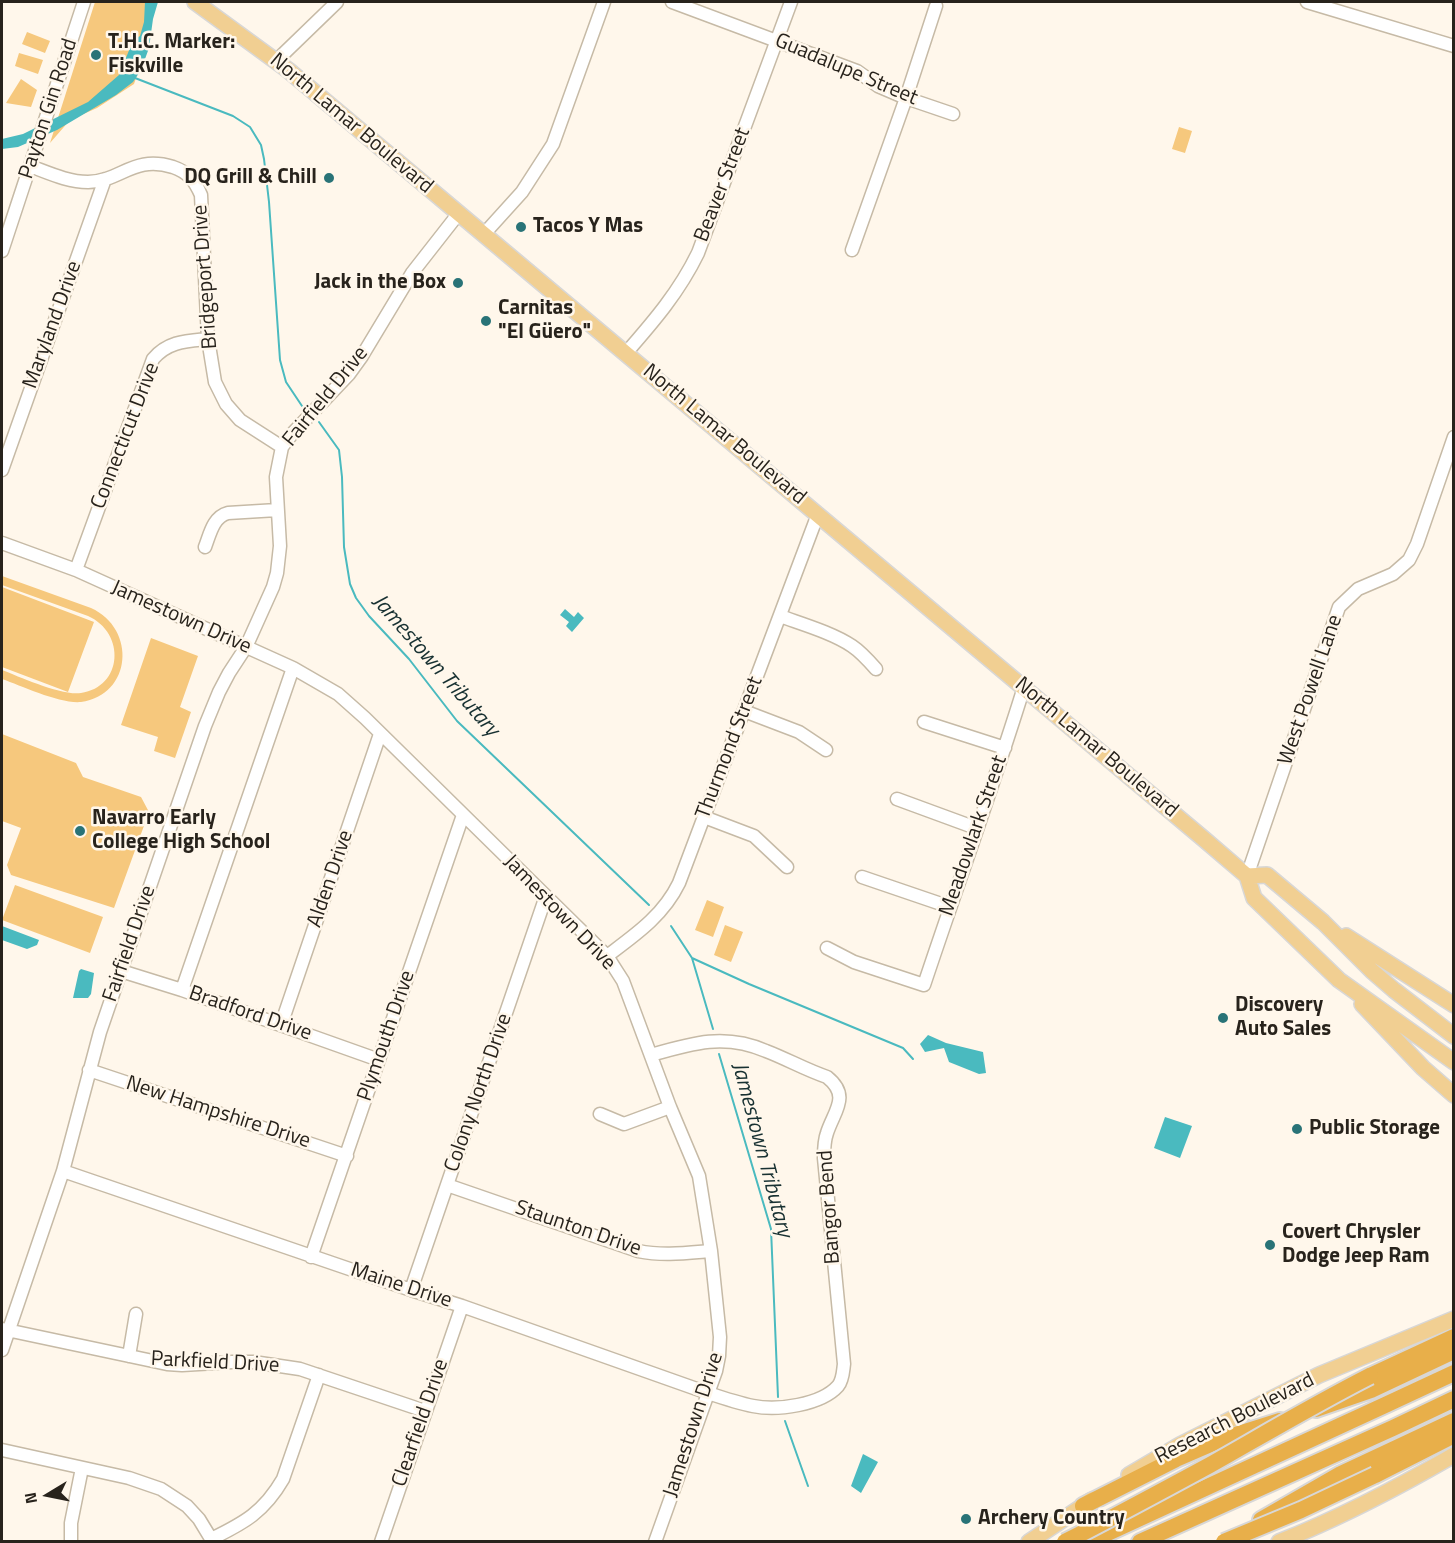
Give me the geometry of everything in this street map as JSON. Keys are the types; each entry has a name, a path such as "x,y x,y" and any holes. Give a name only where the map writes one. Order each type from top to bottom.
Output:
{"highway":[{"path":"1065,1542 1210,1465 1294,1416 1370,1376 1454,1337"},
{"path":"1083,1506 1176,1458 1220,1440 1371,1390 1454,1351"},
{"path":"1088,1542 1454,1373"},
{"path":"1140,1542 1454,1399"},
{"path":"1224,1542 1341,1474 1454,1421"},
{"path":"1224,1542 1301,1510 1454,1435"}],"main road":[{"name":"North Lamar Boulevard","path":"196,2 276,61 459,213 1247,876 1254,898 1339,980 1454,1062"},
{"name":"North Lamar Boulevard","path":"1247,876 1267,875 1323,922 1379,977 1454,1036"},
{"path":"1323,922 1454,1005"},
{"path":"1339,980 1409,1054 1454,1095"},
{"name":"Research Boulevard","path":"1032,1541 1125,1478 1180,1445 1319,1375 1454,1319"},
{"path":"1279,1542 1355,1509 1454,1455"}],"street":[{"name":"Payton Gin Road","path":"2,251 84,2"},
{"path":"276,61 337,2"},
{"path":"484,234 522,192 553,144 604,2"},
{"name":"Guadalupe Street","path":"672,2 857,71 878,86 953,114"},
{"name":"Beaver Street","path":"626,353 666,306 695,259 791,2"},
{"path":"1307,2 1334,5 1453,45"},
{"path":"852,250 936,6"},
{"name":"Bridgeport Drive","path":"32,161 78,181 90,182 105,179 131,167 152,163 176,168 189,175 201,195 208,339 215,382 226,404 240,420 282,447"},
{"name":"Maryland Drive","path":"2,470 105,179"},
{"name":"Fairfield Drive","path":"2,1350 5,1329 63,1171 100,1032 213,705 229,673 246,647 268,601 277,573 280,546 276,477 282,447 349,374 376,335 412,273 459,213"},
{"name":"Connecticut Drive","path":"76,570 153,359 162,350 175,343 208,339"},
{"name":"West Powell Lane","path":"1247,876 1339,607 1358,589 1393,574 1409,560 1417,544 1454,437"},
{"path":"205,547 215,521 221,515 277,510"},
{"name":"Thurmond Street","path":"607,956 646,926 672,898 818,514"},
{"name":"Jamestown Drive","path":"2,543 76,570 293,668 338,694 607,956 623,981 670,1107 699,1176 711,1251 720,1337 719,1356 708,1393 655,1542"},
{"path":"780,616 849,644 876,669"},
{"path":"182,990 293,668"},
{"name":"Meadowlark Street","path":"827,948 854,962 924,986 1024,687"},
{"path":"744,711 799,732 826,750"},
{"path":"924,722 1005,748"},
{"name":"Alden Drive","path":"281,1025 380,734"},
{"path":"897,799 976,828"},
{"name":"Plymouth Drive","path":"311,1257 463,815"},
{"path":"704,817 754,837 787,867"},
{"path":"862,877 950,907"},
{"name":"Colony North Drive","path":"411,1290 546,896"},
{"name":"Bradford Drive","path":"121,971 182,990 379,1060"},
{"name":"Bangor Bend","path":"651,1055 700,1042 740,1043 764,1049 827,1077 838,1088 840,1096 826,1136 824,1158 844,1364 841,1380 831,1392 798,1405 769,1408 754,1407 738,1402"},
{"name":"New Hampshire Drive","path":"89,1070 346,1156"},
{"path":"600,1114 624,1124 670,1107"},
{"name":"Maine Drive","path":"63,1171 738,1402"},
{"name":"Staunton Drive","path":"447,1185 638,1251 674,1254 711,1251"},
{"name":"Clearfield Drive","path":"381,1542 462,1306"},
{"path":"129,1356 136,1314"},
{"name":"Parkfield Drive","path":"5,1329 182,1365 253,1362 300,1369 425,1411"},
{"path":"2,1450 129,1478 161,1489 187,1506 200,1519 212,1540 250,1518 274,1495 283,1479 320,1375"},
{"path":"71,1542 70,1523 82,1468"}],"shaded area":[{"path":"95,2 153,2 150,37 134,84 97,108 70,120 50,143"},
{"path":"27,32 50,41 45,53 22,44"},
{"path":"19,53 43,60 38,74 15,66"},
{"path":"21,79 37,90 31,107 6,103"},
{"path":"1179,127 1192,131 1185,153 1172,149"},
{"path":"2,576 91,608 106,618 116,631 121,645 122,660 119,675 111,687 98,697 72,702 2,679 2,670 63,692 81,693 95,689 105,681 112,670 114,646 109,634 88,616 2,585"},
{"path":"2,587 94,622 68,692 2,667"},
{"path":"151,638 198,656 180,707 191,712 175,758 154,751 158,737 121,725"},
{"path":"2,734 76,763 83,777 141,797 149,812 114,908 11,875 7,865 21,828 2,821"},
{"path":"15,885 103,917 90,953 2,920"},
{"path":"707,900 724,907 713,937 695,930"},
{"path":"725,925 743,932 731,962 714,955"}],"water":[{"path":"145,2 158,2 149,48 141,70 133,82 116,95 57,130 18,147 2,149 2,139 23,134 88,102 119,75 130,48 140,36 144,22"},
{"path":"565,609 574,617 578,612 584,618 572,632 566,626 569,622 560,615"},
{"path":"2,926 39,940 37,945 27,949 2,940"},
{"path":"81,969 94,973 91,994 88,998 73,998 79,971"},
{"path":"928,1035 946,1043 983,1052 986,1073 979,1074 949,1062 944,1048 925,1052 920,1044"},
{"path":"1165,1117 1192,1126 1180,1158 1154,1148"},
{"path":"863,1454 878,1462 861,1493 851,1486"}],"waterway":[{"name":"Jamestown Tributary","path":"135,78 233,116 250,127 261,145 269,202 280,360 286,382 302,406"},
{"name":"Jamestown Tributary","path":"319,422 339,450 344,547 350,584 356,598 369,616 409,659 457,721 649,905"},
{"name":"Jamestown Tributary","path":"671,926 692,958 713,1029"},
{"path":"692,958 903,1048 913,1059"},
{"name":"Jamestown Tributary","path":"719,1054 771,1229 778,1397"},
{"name":"Jamestown Tributary","path":"785,1421 808,1486"}],"place":[{"name":"T.H.C. Marker: Fiskville","path":"96,55"},
{"name":"DQ Grill & Chill","path":"329,178"},
{"name":"Tacos Y Mas","path":"521,227"},
{"name":"Jack in the Box","path":"458,283"},
{"name":"Carnitas \"El Güero\"","path":"486,321"},
{"name":"Navarro Early College High School","path":"80,831"},
{"name":"Discovery Auto Sales","path":"1223,1018"},
{"name":"Public Storage","path":"1297,1129"},
{"name":"Covert Chrysler Dodge Jeep Ram","path":"1270,1245"},
{"name":"Archery Country","path":"966,1519"}]}
